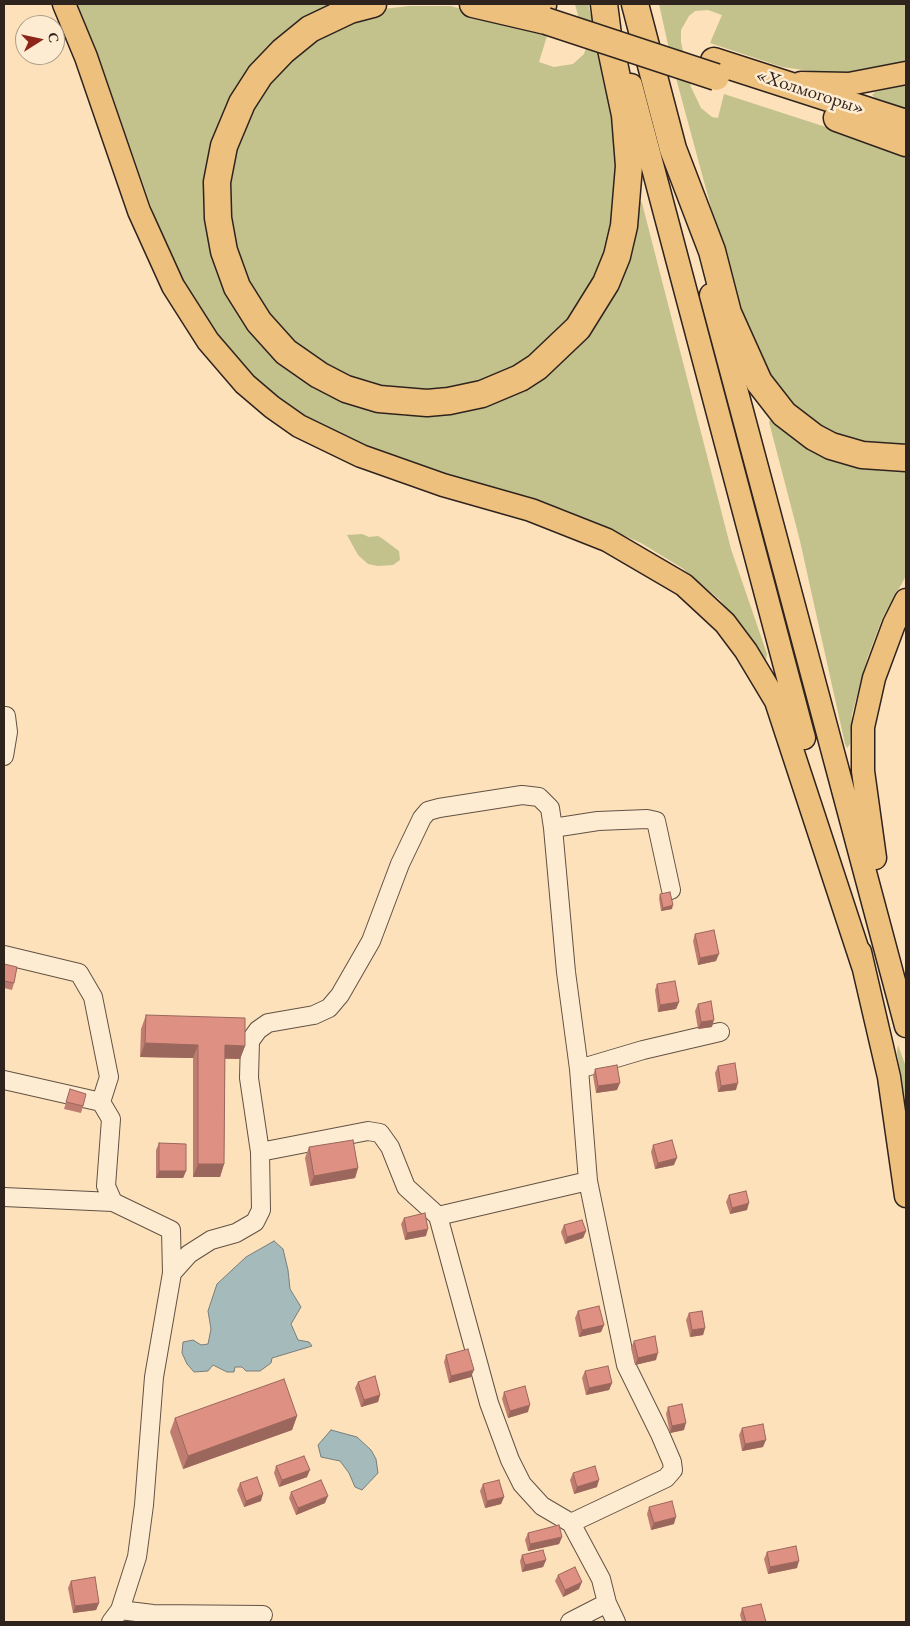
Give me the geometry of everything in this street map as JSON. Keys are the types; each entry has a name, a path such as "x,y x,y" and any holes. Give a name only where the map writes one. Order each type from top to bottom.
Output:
{"highway":[{"path":"373,4 350,10 310,29 283,51 260,75 242,103 224,146 216,182 218,218 224,251 238,287 259,322 286,352 319,375 346,389 379,399 427,403 449,401 482,394 531,371 552,354 578,328 606,283 617,256 624,226 629,166 625,115 608,35 604,4"},
{"path":"474,4 543,9"},
{"path":"492,4 543,9 715,69"},
{"path":"635,4 673,149 712,251 728,314 752,368 770,399 798,426 831,446 862,455 906,458"},
{"name":"«Холмогоры»","path":"715,69 820,111 906,139"},
{"name":"«Холмогоры»","path":"715,69 906,123"},
{"path":"820,111 906,143"}],"main road":[{"path":"64,4 86,57 140,211 157,253 189,315 226,364 246,384 272,407 299,426 354,453 443,485 530,510 607,540 684,585 724,624 746,651 776,701 863,966"},
{"path":"609,4 863,966 889,1077 906,1196"},
{"path":"648,4 657,87"},
{"path":"715,69 814,84 858,83 906,73"},
{"path":"673,149 904,1017"},
{"path":"904,1017 891,930 871,836 862,747 864,720 874,678 894,624 906,600"}],"lane":[{"path":"4,756 8,732 6,716"},
{"path":"172,1272 189,1254 204,1245 236,1233 255,1222 261,1210 260,1152 249,1078 250,1042 258,1030 268,1023 314,1015 329,1008 340,995 371,941 400,864 422,818 428,811 522,795 539,797 550,808 554,828 566,972 579,1069 588,1181 626,1365 660,1434 672,1462 673,1470 666,1478 571,1523"},
{"path":"554,828 598,821 647,819 656,821 671,890"},
{"path":"4,955 79,973 93,997 109,1077 101,1102"},
{"path":"579,1069 643,1050 720,1032"},
{"path":"4,1080 101,1102 111,1119 106,1186 113,1202"},
{"path":"260,1152 368,1131 380,1134 390,1147 406,1187 438,1216 489,1403 510,1460 522,1484 542,1506 571,1523 601,1579 607,1603 616,1622"},
{"path":"438,1216 588,1181"},
{"path":"4,1197 113,1202 171,1230 172,1272 154,1377 144,1505 137,1558 116,1616 153,1614 263,1615"},
{"path":"570,1622 607,1603"}],"shaded area":[{"path":"77,4 338,4 230,100 210,149 204,179 204,209 218,276 250,330 283,366 315,388 348,404 405,416 442,415 500,401 539,381 584,341 609,305 627,267 632,247 638,202 640,201 731,549 767,654 766,660 720,600 682,568 641,543 563,509 440,472 360,445 305,417 259,382 222,345 181,278 155,218 99,57"},
{"path":"575,4 588,4 600,50 613,120 616,175 612,228 604,256 595,278 572,316 529,358 514,367 475,383 440,392 370,386 303,354 261,307 236,257 227,190 238,137 268,82 320,34 383,9 409,6 451,6 498,19 547,36 539,62 554,67 573,64 584,54 586,48"},
{"path":"659,4 906,4 906,62 853,73 833,74 782,67 710,43 722,15 708,10 695,11 689,16 681,30 681,42 691,87 701,108 712,117 718,118 724,94 906,153 906,447 863,445 820,429 777,392 753,347 732,285 673,67"},
{"path":"906,85 906,109 875,98 872,95 875,92"},
{"path":"771,419 794,438 836,462 870,469 906,470 906,576 882,619 867,659 852,714 850,744 847,748 800,541 769,422"},
{"path":"362,534 369,537 378,536 383,539 399,551 400,560 393,565 378,566 368,564 358,555 347,535"},
{"path":"898,1045 906,1067 906,1104 897,1053"},
{"path":"274,1241 283,1249 290,1289 301,1307 291,1324 298,1340 309,1342 312,1346 272,1358 271,1363 260,1371 246,1371 242,1367 235,1367 234,1372 227,1372 213,1365 208,1371 194,1372 187,1364 182,1353 183,1342 193,1340 201,1345 208,1344 211,1329 208,1311 217,1284 246,1257"},
{"path":"331,1430 357,1437 371,1450 376,1459 378,1473 362,1490 355,1487 349,1473 340,1461 321,1457 318,1445"}],"building":[{"path":"670,892 673,905 663,908 660,894"},
{"path":"714,930 719,954 700,958 695,934"},
{"path":"4,964 17,967 14,983 4,981"},
{"path":"675,981 679,1002 660,1005 657,984"},
{"path":"711,1001 714,1020 701,1022 698,1004"},
{"path":"146,1015 245,1018 245,1046 225,1045 224,1164 198,1164 198,1045 145,1043"},
{"path":"735,1063 738,1083 721,1086 718,1066"},
{"path":"617,1065 620,1083 598,1086 595,1069"},
{"path":"70,1089 86,1094 83,1106 66,1102"},
{"path":"353,1140 358,1168 314,1176 309,1147"},
{"path":"672,1140 677,1158 658,1163 653,1145"},
{"path":"159,1143 186,1144 186,1171 159,1171"},
{"path":"746,1191 749,1203 732,1208 729,1195"},
{"path":"425,1213 428,1229 407,1233 404,1218"},
{"path":"582,1220 586,1231 567,1237 564,1225"},
{"path":"599,1306 604,1325 582,1330 578,1311"},
{"path":"702,1311 705,1328 692,1330 689,1313"},
{"path":"655,1336 658,1353 638,1358 634,1341"},
{"path":"468,1349 474,1370 451,1376 446,1355"},
{"path":"608,1366 612,1383 589,1388 585,1371"},
{"path":"375,1376 380,1395 364,1400 358,1382"},
{"path":"284,1379 297,1416 188,1456 175,1418"},
{"path":"525,1386 530,1405 510,1411 504,1392"},
{"path":"682,1404 686,1423 672,1426 668,1407"},
{"path":"763,1424 766,1440 745,1444 742,1428"},
{"path":"304,1456 310,1470 282,1480 276,1466"},
{"path":"595,1466 599,1480 577,1487 573,1473"},
{"path":"257,1477 263,1494 246,1501 240,1483"},
{"path":"321,1480 328,1496 298,1508 291,1492"},
{"path":"499,1480 504,1497 487,1501 483,1484"},
{"path":"672,1501 676,1517 654,1523 649,1507"},
{"path":"559,1525 562,1537 530,1544 528,1533"},
{"path":"796,1546 799,1561 770,1567 767,1552"},
{"path":"543,1550 546,1560 525,1565 522,1555"},
{"path":"575,1567 582,1582 565,1590 558,1575"},
{"path":"95,1577 99,1603 75,1606 71,1581"},
{"path":"761,1604 766,1622 746,1622 742,1608"}]}
